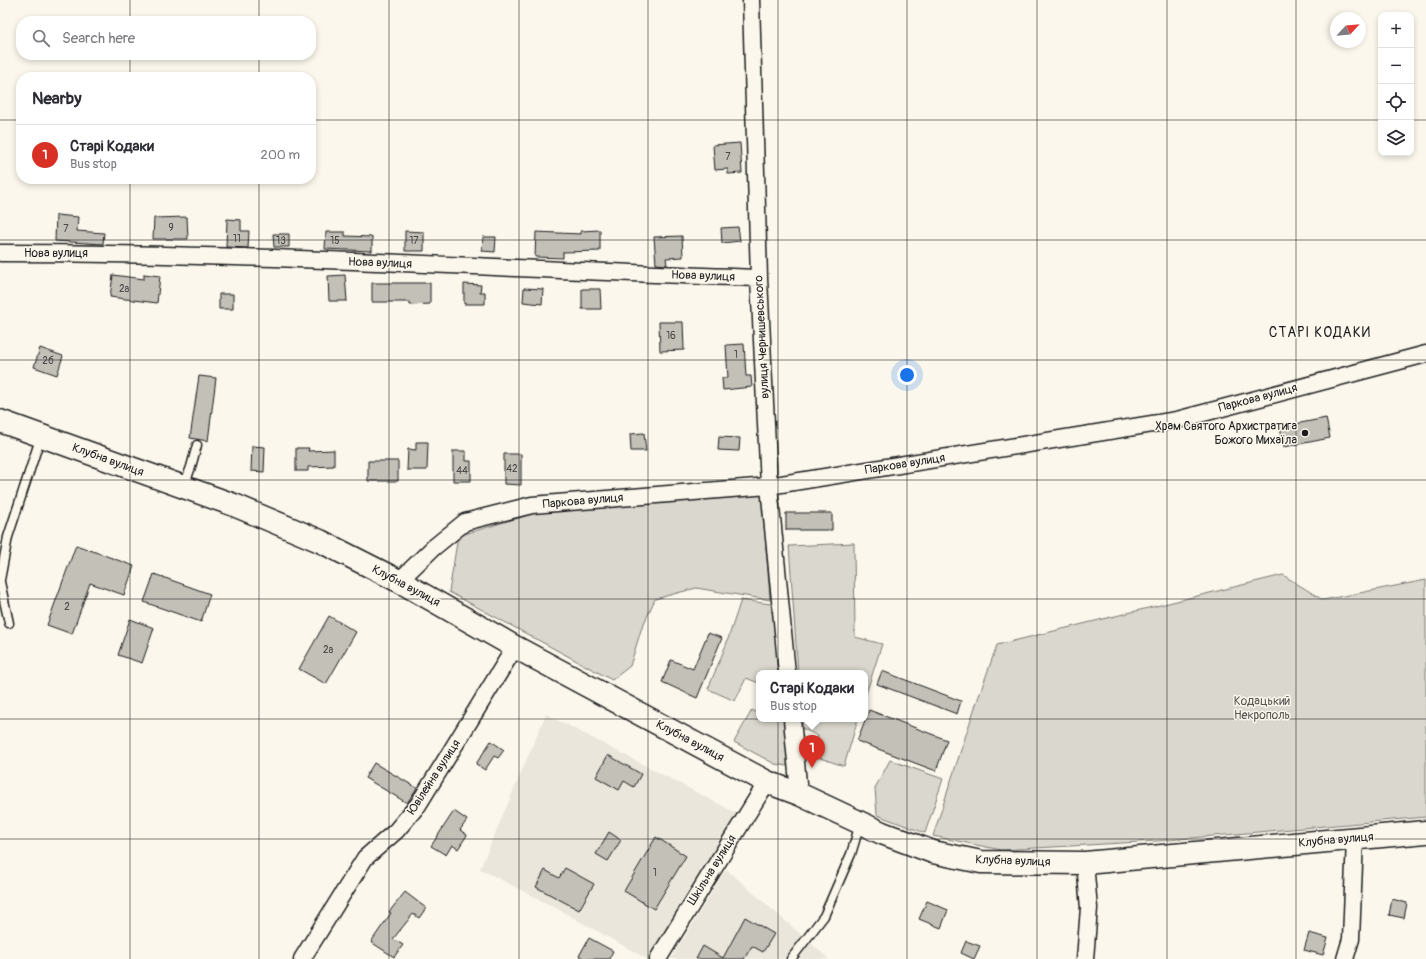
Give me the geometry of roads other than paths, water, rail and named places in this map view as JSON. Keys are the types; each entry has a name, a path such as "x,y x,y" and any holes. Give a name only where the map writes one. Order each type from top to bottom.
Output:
{"street":[{"name":"вулиця Чернишевського","path":"751,0 759,278 769,486 787,670"},
{"name":"Нова вулиця","path":"0,253 92,253 371,262 759,278"},
{"name":"Паркова вулиця","path":"399,581 433,548 465,522 532,505 769,486 1177,420 1426,354"},
{"name":"Клубна вулиця","path":"0,421 234,505 320,541 399,581 515,647 767,782 799,794 882,833 933,852 981,862 1085,863 1426,832"},
{"name":"Ювілейна вулиця","path":"302,959 365,858 396,831 418,805 515,647"},
{"path":"792,722 799,794"},
{"name":"Шкільна вулиця","path":"658,959 767,782"},
{"path":"1345,959 1351,939 1355,839"},
{"path":"1085,863 1089,908 1085,959"}],"lane":[{"path":"9,623 0,581 8,537 41,435"},
{"path":"184,487 197,445"},
{"path":"791,959 824,916 851,854 860,823"}],"place":[{"name":"Храм Святого Архистратига Божого Михаїла","path":"1305,433"},
{"name":"Старі Кодаки","path":"812,768"}],"district":[{"name":"СТАРІ КОДАКИ","path":"1320,332"}],"park label":[{"name":"Кодацький Некрополь","path":"1262,708"}]}
